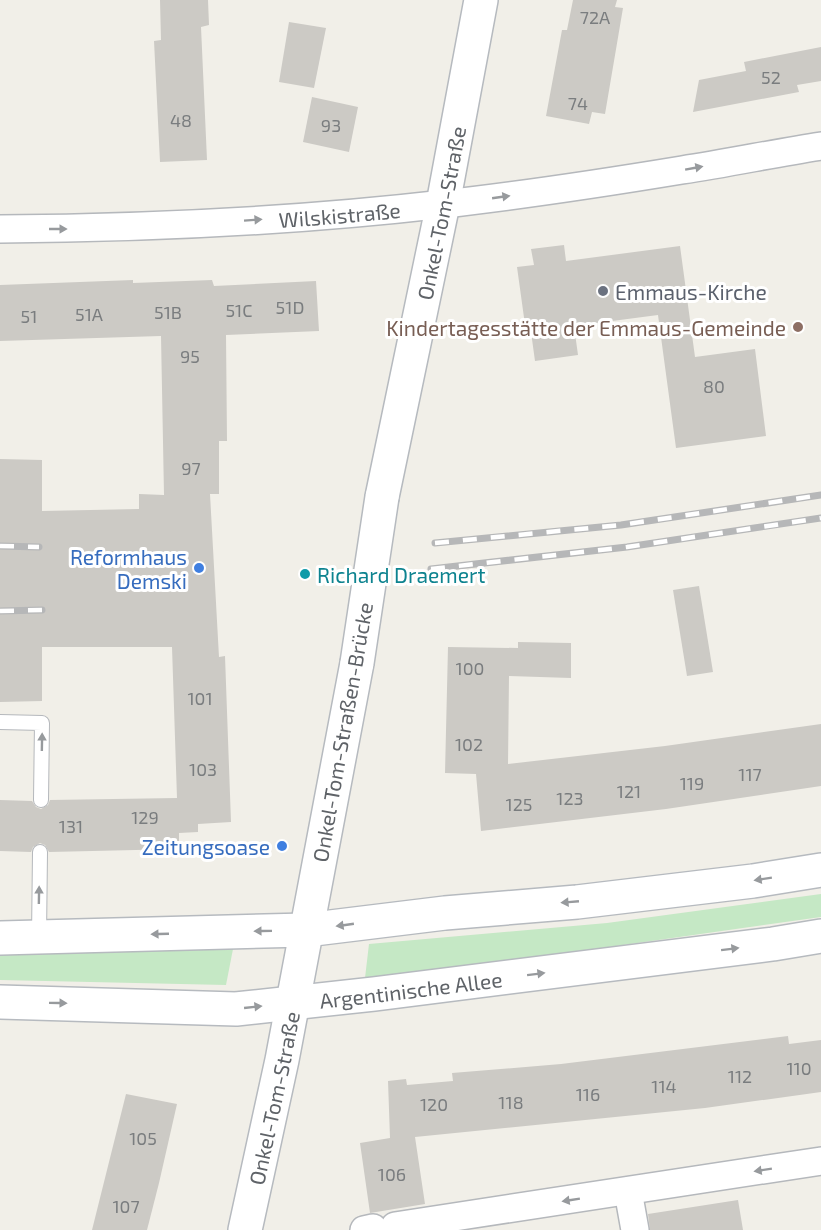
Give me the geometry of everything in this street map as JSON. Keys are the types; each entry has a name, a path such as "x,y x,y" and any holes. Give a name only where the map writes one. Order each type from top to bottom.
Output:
{"main road":[{"name":"Onkel-Tom-Straße","path":"382,497 443,204 481,0"},
{"name":"Onkel-Tom-Straßen-Brücke","path":"306,930 357,663 382,497"},
{"path":"0,938 306,930 753,881 821,870"},
{"name":"Onkel-Tom-Straße","path":"246,1230 306,930"},
{"name":"Argentinische Allee","path":"0,1002 236,1009 821,936"}],"street":[{"name":"Wilskistraße","path":"0,229 75,229 226,222 443,204 682,170 821,146"},
{"path":"377,1228 821,1161"},
{"path":"628,1191 635,1230"}],"lane":[{"path":"0,722 42,723 41,800"},
{"path":"39,937 40,852"}],"green space":[{"path":"821,894 821,917 365,978 369,944 607,923"},
{"path":"233,949 226,985 0,980 0,955"}],"building":[{"path":"160,0 208,0 209,25 201,27 207,160 160,162 154,41 161,40"},
{"path":"573,0 617,0 615,7 623,8 605,114 592,112 589,124 546,116 562,30 567,30"},
{"path":"289,22 326,28 314,88 279,82"},
{"path":"821,47 821,81 797,85 799,92 693,112 699,80 746,71 744,62"},
{"path":"312,97 358,107 349,152 303,142"},
{"name":"Emmaus-Kirche","path":"564,245 566,261 680,246 695,357 755,349 766,436 676,448 658,315 574,326 578,355 535,361 531,332 526,332 517,267 534,265 531,249"},
{"path":"133,280 133,283 212,280 214,286 316,281 319,331 226,335 227,441 219,441 219,494 210,494 219,657 225,656 231,822 198,824 198,832 179,833 179,849 49,852 45,845 40,843 33,847 31,852 0,851 0,800 32,801 36,807 41,809 48,805 50,800 177,798 172,647 42,647 42,701 0,702 0,459 42,460 42,511 139,509 139,494 164,495 161,336 0,341 0,285"},
{"path":"699,586 713,672 687,676 673,590"},
{"path":"518,642 571,643 571,678 509,676 508,764 665,746 821,724 821,786 666,809 481,831 476,774 445,773 448,647 518,648"},
{"path":"788,1036 789,1044 821,1040 821,1092 705,1108 415,1137 425,1204 370,1213 360,1143 390,1138 388,1081 406,1079 407,1085 453,1081 452,1073 561,1064"},
{"path":"126,1094 177,1104 159,1183 147,1230 92,1230"},
{"path":"738,1200 743,1230 650,1230 648,1214"}],"railway":[{"path":"435,543 621,525 821,495"},
{"path":"431,569 627,547 821,518"},
{"path":"0,546 39,547"},
{"path":"0,611 42,610"}],"place":[{"name":"Emmaus-Kirche","path":"603,291"},
{"name":"Kindertagesstätte der Emmaus-Gemeinde","path":"798,327"},
{"name":"Reformhaus Demski","path":"199,568"},
{"name":"Richard Draemert","path":"305,574"},
{"name":"Zeitungsoase","path":"282,846"}]}
